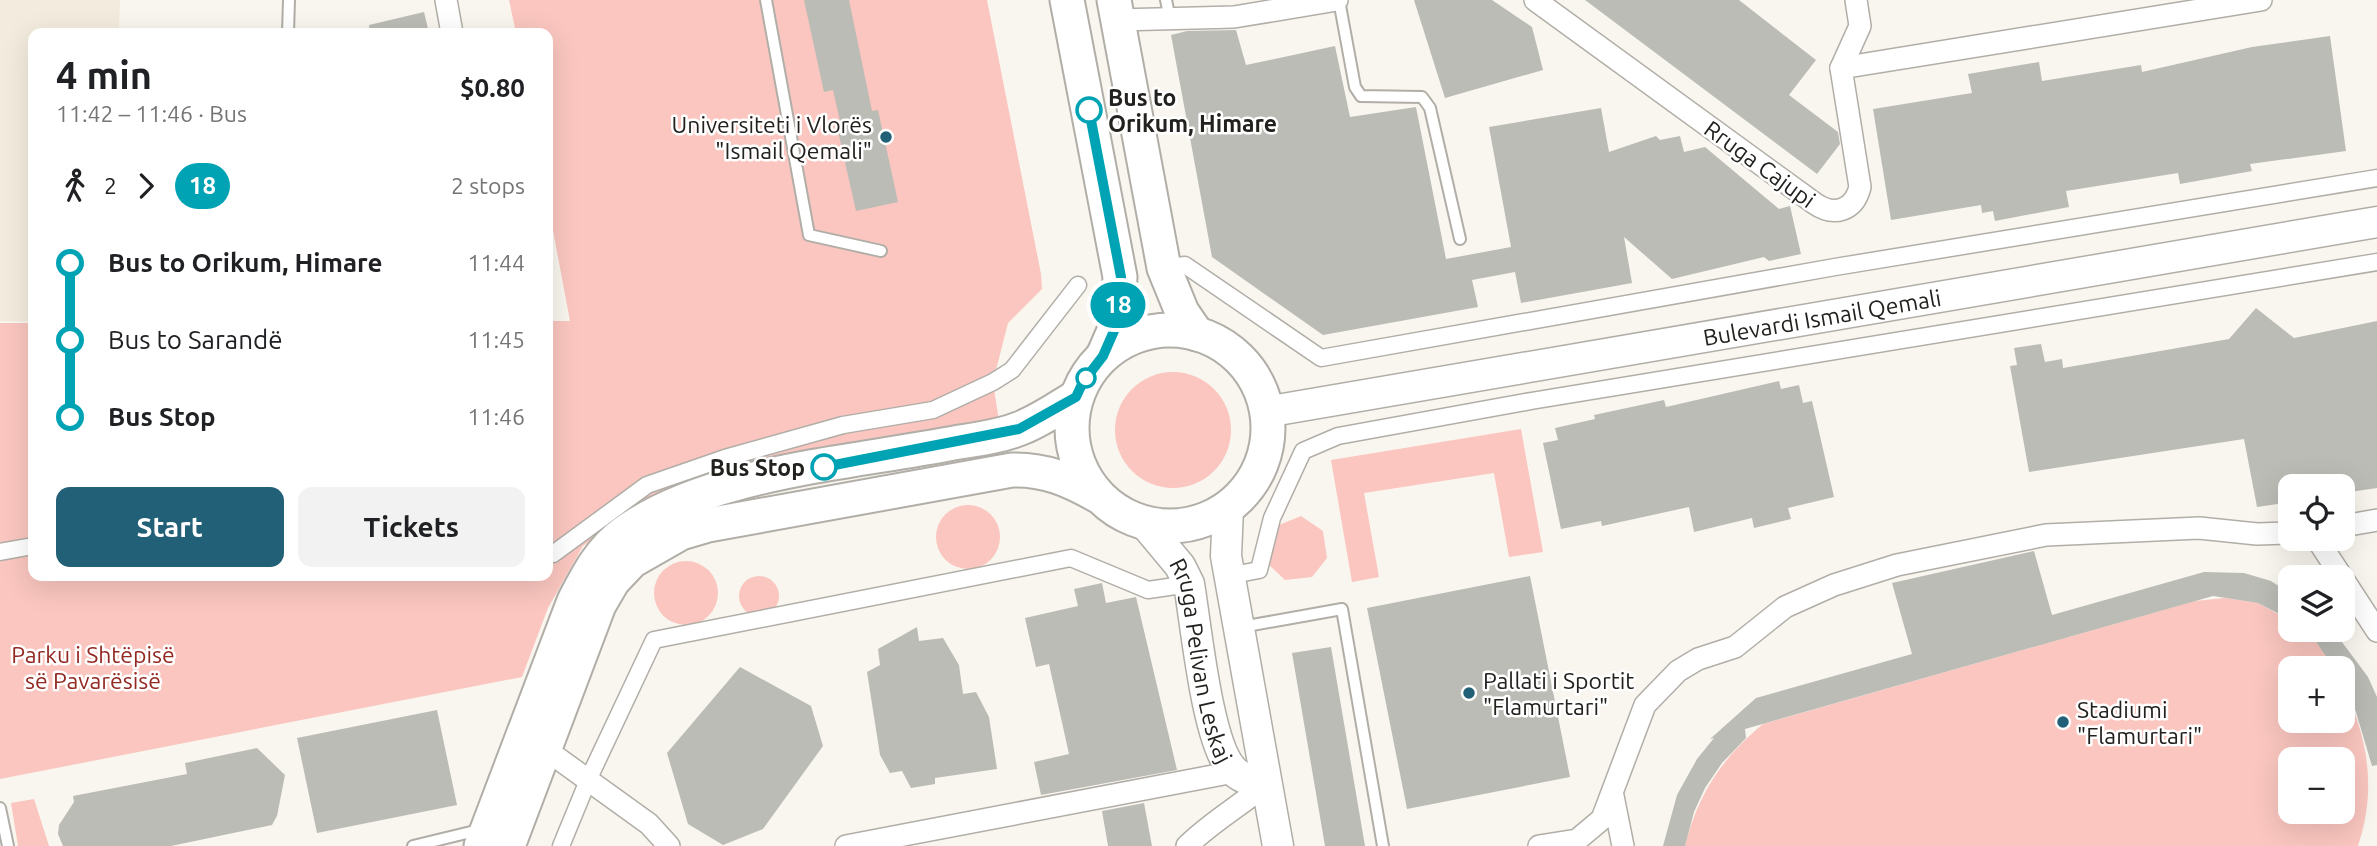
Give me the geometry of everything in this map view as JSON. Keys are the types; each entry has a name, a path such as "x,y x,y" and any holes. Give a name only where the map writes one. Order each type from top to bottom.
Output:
{"main road":[{"path":"1068,0 1121,277 1117,324 1103,356 1087,375 1076,397 1072,423 1074,449 1087,482 1098,496"},
{"path":"1116,10 1164,268 1182,313 1197,334"},
{"name":"Bulevardi Ismail Qemali","path":"1266,412 2377,222"},
{"path":"492,840 545,749 599,605 613,581 632,561 681,533 708,525 1012,470 1031,469 1056,475 1098,496 1119,513 1145,524 1188,525 1228,508 1248,489 1261,465 1267,439 1266,412 1258,386 1243,363 1222,345 1197,334 1168,330 1140,334 1103,356"},
{"path":"492,840 530,714 574,601 590,571 605,551 638,524 701,495 771,476 1005,433 1042,418 1076,397"},
{"name":"Rruga Pelivan Leskaj","path":"1228,508 1228,576 1278,846"},
{"name":"Rruga Pelivan Leskaj","path":"1145,524 1180,566 1189,584 1213,722 1225,760 1234,772 1248,780 1266,784"}],"street":[{"path":"446,0 451,28"},
{"path":"1116,10 1168,9 1234,17 1338,0"},
{"name":"Rruga Cajupi","path":"1535,0 1814,203 1824,210 1835,212 1848,208 1857,199 1860,187 1841,68"},
{"path":"1856,0 1866,64"},
{"path":"1841,68 2261,0"},
{"path":"1841,68 1860,26"},
{"path":"1164,268 1185,265 1321,358 1835,267 2377,178"},
{"name":"Bulevardi Ismail Qemali","path":"1228,576 1259,570 1272,518 1303,451 1338,436 1517,403 2377,262"},
{"path":"553,554 647,485 725,458 843,425 933,410 993,382 1012,370 1078,285"},
{"path":"2355,524 2377,520"},
{"path":"1539,846 1577,840 1602,819 1613,796 1645,705 1678,671 1698,659 1735,647 1785,607 1834,585 1897,565 2008,541 2145,529 2199,528 2278,533"},
{"path":"0,552 28,547"},
{"path":"2325,551 2377,631"},
{"path":"561,846 589,778 654,640 1071,558 1148,590 1189,584"},
{"path":"530,714 545,749 589,778 649,824 669,846"},
{"path":"846,846 1234,772"},
{"path":"1186,846 1207,825 1236,809 1266,784"},
{"path":"1613,796 1623,846"}],"lane":[{"path":"288,28 289,0"},
{"path":"766,0 810,234 881,251"},
{"path":"1338,0 1355,87 1362,96 1422,97 1430,108 1460,239"},
{"path":"1238,627 1342,609 1383,846"},
{"path":"0,808 8,846"},
{"path":"413,846 461,837 492,840"}],"shaded area":[{"path":"0,0 120,0 119,28 28,28 28,321 0,321"}],"green space":[{"name":"Parku i Shtëpisë së Pavarësisë","path":"509,0 987,0 1042,289 1008,323 993,382 999,421 648,499 583,546 548,608 522,677 0,779 0,323 28,323 28,581 553,581 553,321 570,321 553,231 553,28 515,28"},
{"path":"1173,372 1195,376 1214,389 1227,408 1231,430 1227,452 1214,471 1195,484 1173,488 1151,484 1132,471 1119,452 1115,430 1119,408 1132,389 1151,376"},
{"path":"1521,429 1543,552 1509,557 1494,473 1364,493 1379,577 1352,582 1331,460"},
{"path":"968,505 980,507 991,514 998,525 998,549 991,560 980,567 968,569 956,567 945,560 938,549 936,537 938,525 945,514 956,507"},
{"path":"1301,516 1323,531 1327,558 1312,577 1285,580 1266,562 1279,525"},
{"path":"686,561 698,563 709,570 716,581 716,605 709,616 698,623 686,625 674,623 663,616 656,605 654,593 656,581 663,570 674,563"},
{"path":"759,576 767,577 773,582 778,588 778,604 773,610 767,615 759,616 751,615 745,610 740,604 739,596 740,588 745,582 751,577"},
{"name":"Stadiumi \"Flamurtari\"","path":"2225,598 2258,603 2278,614 2278,642 2316,642 2327,656 2278,656 2278,733 2355,733 2355,714 2367,764 2364,825 2358,846 1685,846 1697,810 1714,778 1735,750 1763,724 2195,601"},
{"path":"34,799 49,846 18,846 11,803"}],"building":[{"path":"804,0 849,0 872,111 878,110 898,202 856,211 838,131 842,130 833,90 824,92"},
{"path":"1414,0 1492,0 1532,27 1543,70 1445,98"},
{"path":"1585,0 1739,0 1816,60 1789,95 1838,132 1840,144 1817,174"},
{"path":"424,12 428,28 369,28 369,25"},
{"path":"1236,30 1246,65 1335,46 1350,117 1416,107 1446,259 1511,247 1489,127 1601,108 1609,152 1656,136 1660,140 1680,136 1684,152 1705,147 1779,209 1790,206 1801,254 1769,261 1764,257 1672,279 1624,237 1632,283 1521,303 1515,272 1472,280 1478,307 1323,335 1212,257 1171,35 1187,31"},
{"path":"2330,36 2346,151 2250,164 2252,171 2180,184 2178,173 2066,191 2069,207 1995,221 1993,211 1982,213 1981,205 1891,220 1873,109 1972,93 1968,74 2039,62 2042,81 2141,65 2142,72 2252,47"},
{"path":"2256,308 2294,338 2377,321 2377,488 2355,491 2355,474 2278,474 2278,504 2257,507 2244,439 2029,472 2010,366 2017,365 2014,348 2041,344 2045,362 2062,359 2063,368 2229,339"},
{"path":"1779,381 1781,389 1799,385 1803,403 1812,401 1834,497 1788,508 1791,519 1754,528 1752,518 1694,532 1689,507 1602,526 1601,521 1561,529 1543,443 1558,440 1555,428 1595,419 1594,415 1664,400 1666,407"},
{"path":"2034,551 2052,615 2204,572 2244,573 2271,581 2278,586 2278,613 2258,603 2213,596 1745,729 1746,738 1722,763 1705,788 1694,812 1685,846 1663,846 1677,795 1697,759 1714,738 1710,739 1756,698 1912,654 1892,583"},
{"name":"Pallati i Sportit \"Flamurtari\"","path":"1530,576 1570,777 1407,809 1367,608"},
{"path":"1102,583 1106,603 1136,597 1177,770 1041,795 1034,762 1069,754 1049,664 1036,667 1025,618 1078,606 1074,589"},
{"path":"917,627 919,641 943,638 959,665 963,694 976,692 989,717 997,769 935,778 935,784 911,788 902,771 890,773 880,755 867,672 880,665 878,649"},
{"path":"2316,642 2342,642 2352,656 2326,656"},
{"path":"1331,647 1365,846 1325,846 1292,653"},
{"path":"2355,660 2368,677 2377,697 2377,765 2372,766 2356,712"},
{"path":"740,667 811,706 823,746 763,829 723,845 688,824 667,753"},
{"path":"437,710 457,805 317,833 297,738"},
{"path":"257,748 285,775 277,816 272,825 171,846 63,846 58,834 59,825 74,802 73,796 187,774 185,763"},
{"path":"1144,803 1152,846 1108,846 1102,811"}],"bus line":[{"name":"18","path":"824,467 1005,433 1042,418 1076,397 1092,368 1103,356 1117,324 1121,277 1089,110"}],"place":[{"name":"Bus to Orikum, Himare","path":"1089,110"},
{"name":"Universiteti i Vlorës \"Ismail Qemali\"","path":"886,137"},
{"name":"Bus Stop","path":"824,467"},
{"name":"Pallati i Sportit \"Flamurtari\"","path":"1469,693"},
{"name":"Stadiumi \"Flamurtari\"","path":"2063,722"}]}
